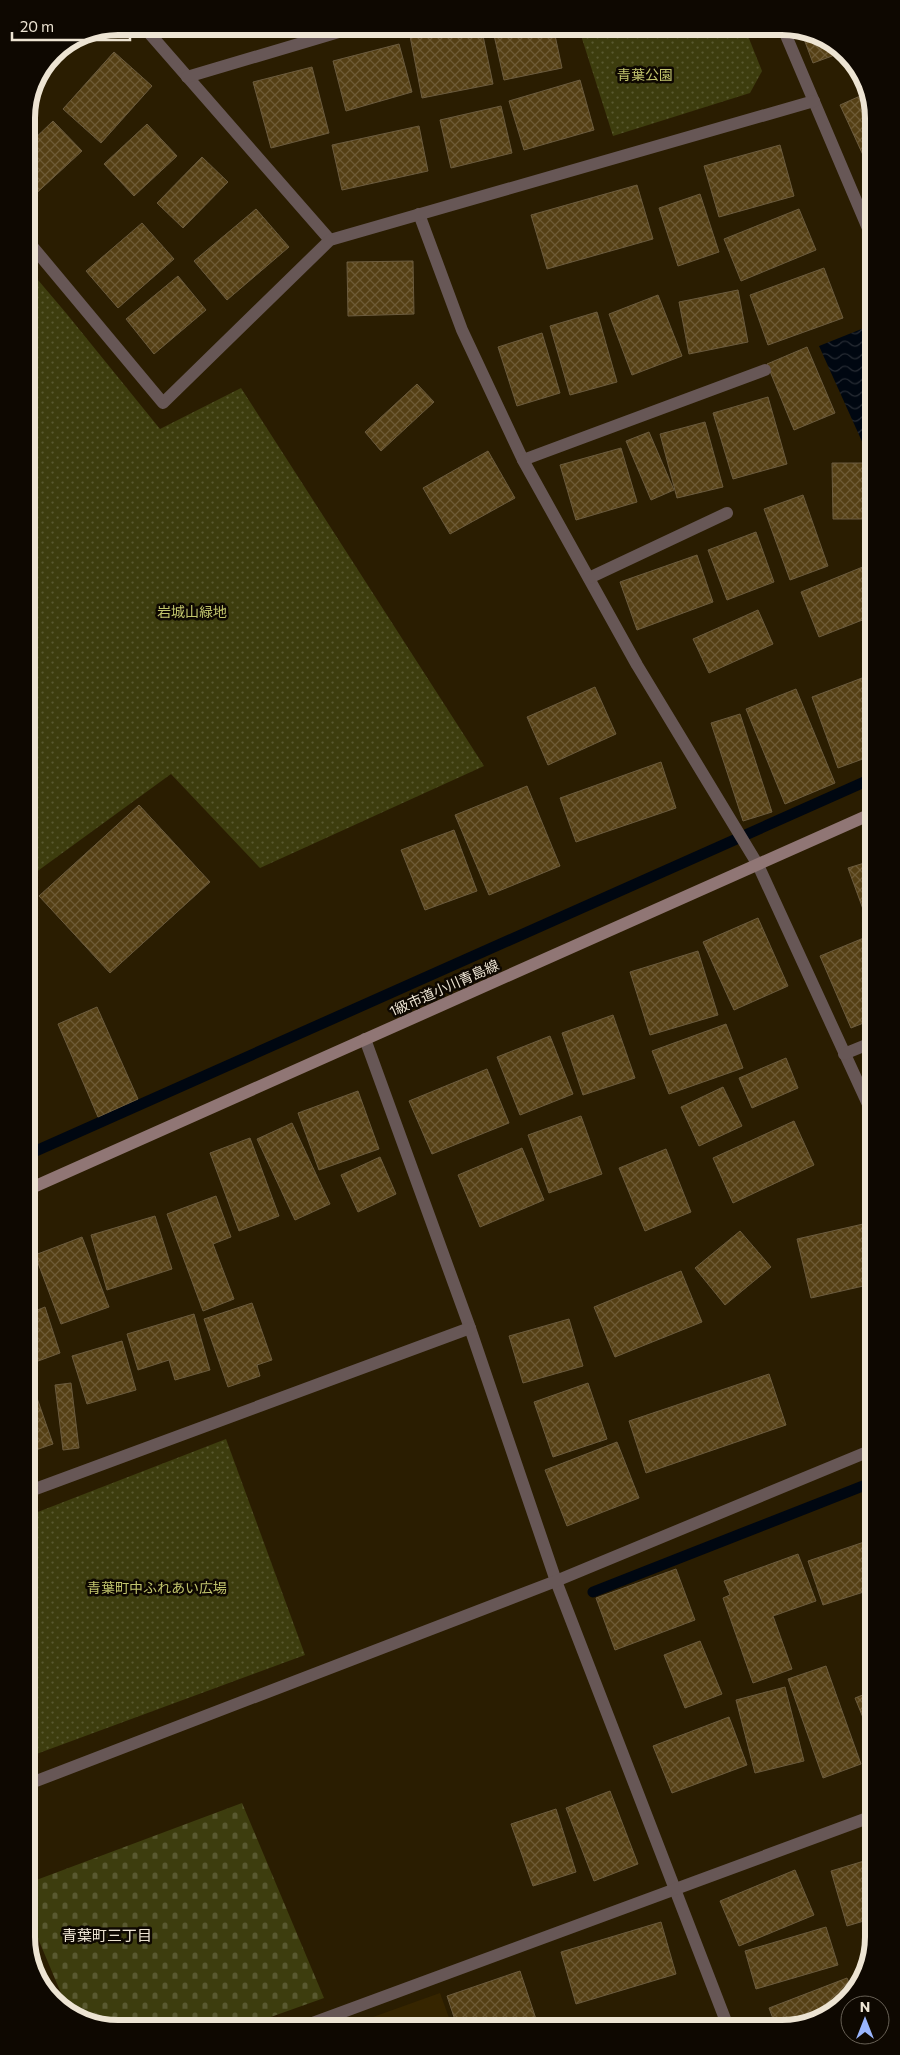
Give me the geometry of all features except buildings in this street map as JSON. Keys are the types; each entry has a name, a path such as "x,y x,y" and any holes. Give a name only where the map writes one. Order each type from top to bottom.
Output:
{"street":[{"path":"151,35 330,240"},
{"path":"187,77 329,35"},
{"path":"786,35 865,222"},
{"path":"35,250 163,403 330,240 814,101"},
{"path":"419,214 462,330 523,460 637,665 758,865 865,1098"},
{"path":"523,460 765,370"},
{"path":"589,578 728,513"},
{"name":"1級市道小川青島線","path":"35,1186 865,817"},
{"path":"365,1039 470,1328 556,1581 725,2020"},
{"path":"844,1054 865,1045"},
{"path":"35,1489 470,1328"},
{"path":"35,1781 556,1581 865,1453"},
{"path":"321,2020 865,1819"}],"shaded area":[{"path":"440,1993 450,2020 365,2020"}],"green space":[{"name":"青葉公園","path":"581,35 748,35 762,71 750,93 613,136"},
{"name":"岩城山緑地","path":"35,276 160,429 241,388 484,766 260,868 171,774 35,873"},
{"name":"青葉町中ふれあい広場","path":"226,1439 305,1655 35,1755 35,1513"},
{"path":"242,1803 324,1998 262,2020 113,2020 91,2016 64,2001 35,1931 35,1881"}],"water":[{"path":"865,328 865,446 864,446 819,346"}],"waterway":[{"path":"35,1151 865,782"},
{"path":"593,1592 865,1485"}],"district":[{"name":"青葉町三丁目","path":"107,1936"}]}
